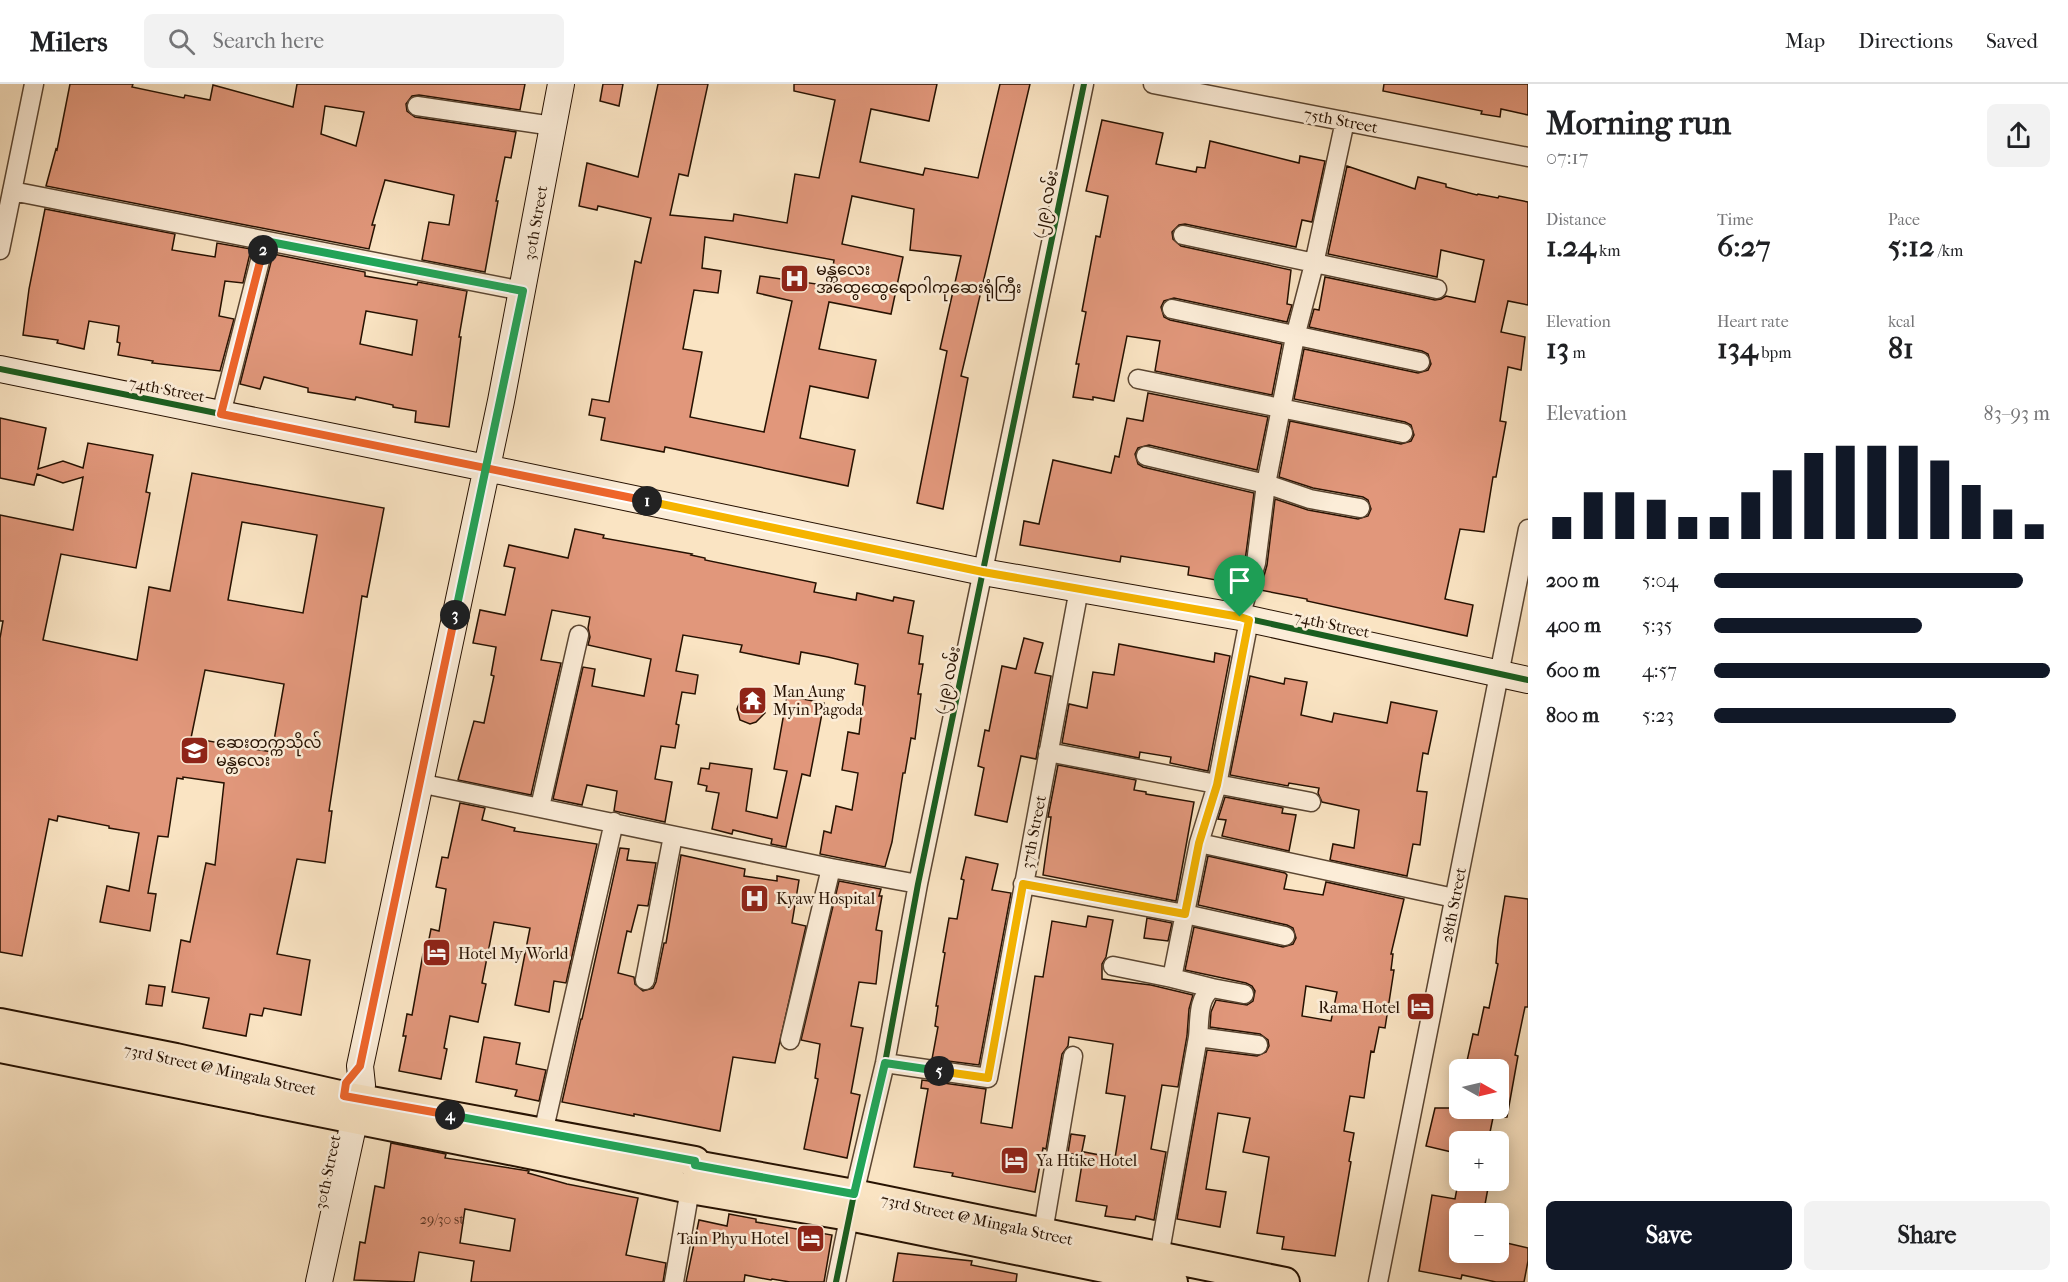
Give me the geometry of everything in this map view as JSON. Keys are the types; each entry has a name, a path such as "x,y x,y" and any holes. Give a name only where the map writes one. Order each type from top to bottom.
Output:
{"main road":[{"name":"73rd Street @ Mingala Street","path":"0,1023 176,1058 350,1108 544,1157 690,1189 852,1205 1043,1232 1285,1282"},
{"name":"73rd Street @ Mingala Street","path":"0,1048 350,1108 543,1133 695,1161 695,1165 852,1205 1173,1282"}],"street":[{"path":"0,250 34,84"},
{"name":"30th Street","path":"304,1282 350,1108 362,1085 360,1066 523,291 561,84"},
{"name":"(၂၉) လမ်း","path":"836,1282 885,1063 918,884 1084,84"},
{"name":"75th Street","path":"1153,84 1528,157"},
{"path":"417,106 553,126"},
{"path":"1172,978 1199,843 1217,785 1244,619 1256,563 1266,484 1295,337 1346,121"},
{"path":"12,191 523,291"},
{"path":"1183,235 1437,290"},
{"path":"221,414 265,241"},
{"path":"1172,309 1420,362"},
{"name":"74th Street","path":"0,369 983,572 1244,619 1528,680"},
{"path":"1137,379 1403,433"},
{"path":"1146,456 1266,484 1310,499 1360,508"},
{"name":"28th Street","path":"1378,1282 1528,529"},
{"name":"37th Street","path":"885,1063 988,1078 1079,589"},
{"path":"540,807 579,635"},
{"path":"1048,752 1311,802"},
{"path":"419,783 918,884"},
{"path":"543,1133 614,822"},
{"path":"645,980 673,836"},
{"path":"1199,843 1454,898"},
{"path":"790,1040 831,868"},
{"path":"1023,884 1185,914 1285,936"},
{"path":"1113,966 1244,994"},
{"path":"1159,1257 1198,1037 1201,1003 1204,993 1212,988"},
{"path":"1198,1037 1258,1045"},
{"path":"1043,1232 1073,1056"},
{"name":"30th Street","path":"319,1282 350,1108"},
{"path":"674,1282 690,1189"}],"building":[{"path":"70,84 133,84 132,87 184,98 185,95 210,100 213,85 293,107 297,84 525,84 520,110 419,95 412,96 406,104 407,111 415,117 516,132 511,158 505,157 485,272 422,260 429,222 449,225 454,195 385,180 372,225 375,225 369,249 46,186 57,150","holes":["325,106 364,112 356,146 321,134"]},
{"path":"603,84 623,84 619,106 600,101"},
{"path":"658,84 708,84 688,176 679,174 670,215 733,221 734,214 787,223 795,174 819,178 835,100 794,91 794,84 937,84 929,121 871,109 860,162 923,175 925,168 978,178 1000,84 1030,84 961,376 968,378 943,509 917,503 947,351 940,349 961,256 910,250 914,209 852,196 842,244 903,257 891,314 829,302 819,349 876,360 868,398 810,386 800,438 855,450 848,486 665,447 664,452 601,440 605,418 589,415 592,399 609,402 635,261 641,263 651,218 598,206 597,210 579,206 587,163 638,177","holes":["705,237 834,260 830,286 760,276 757,293 792,301 764,432 690,417 702,352 683,349 694,290 718,293 721,271 702,268"]},
{"path":"1384,84 1528,84 1528,115 1501,109 1500,117 1481,114 1482,111 1383,91"},
{"path":"1102,120 1163,133 1156,164 1196,172 1197,167 1205,168 1210,141 1299,163 1300,156 1325,161 1312,222 1302,220 1296,247 1185,224 1179,225 1172,232 1173,239 1181,246 1291,270 1287,304 1292,305 1287,322 1174,298 1164,301 1161,307 1164,317 1170,320 1282,344 1272,395 1155,371 1160,341 1127,336 1114,401 1093,397 1093,400 1073,397 1079,364 1076,364 1086,312 1082,311 1096,236 1100,237 1108,196 1086,191"},
{"path":"1347,166 1415,189 1418,177 1477,195 1498,198 1499,196 1528,202 1528,305 1508,301 1501,332 1525,337 1521,370 1508,367 1500,421 1506,422 1496,477 1493,477 1484,532 1460,529 1445,599 1473,605 1467,636 1260,590 1267,565 1275,499 1308,510 1358,519 1368,516 1371,509 1368,500 1363,497 1313,488 1279,477 1290,421 1401,444 1411,441 1414,435 1411,425 1405,422 1294,399 1304,349 1418,373 1428,370 1431,364 1428,354 1422,351 1309,327 1314,309 1319,310 1325,277 1435,300 1446,296 1475,302 1484,260 1441,250 1437,277 1328,254"},
{"path":"45,209 175,234 172,250 215,257 217,243 251,249 243,283 225,281 219,316 234,319 220,371 152,363 153,361 118,355 119,326 89,321 84,349 57,343 58,340 23,335 29,289"},
{"path":"273,254 365,272 365,276 467,291 459,337 461,337 449,427 415,422 416,411 356,397 355,400 308,392 308,388 264,377 260,389 240,384","holes":["366,311 417,320 412,355 360,344"]},
{"path":"1148,393 1268,417 1257,470 1149,445 1138,448 1135,454 1138,464 1143,467 1254,493 1245,561 1238,584 1188,575 1189,567 1121,556 1120,562 1020,545 1024,521 1039,524 1053,460 1111,473 1115,456 1119,457 1127,418 1143,421"},
{"path":"0,418 46,428 38,469 63,461 83,468 88,443 153,455 146,492 150,493 136,568 61,554 43,640 137,660 149,587 170,591 192,473 384,508 367,597 362,596 329,811 332,811 325,863 297,859 277,954 310,960 301,1015 264,1008 262,1016 250,1014 246,1036 203,1028 209,998 172,992 181,940 190,942 206,863 215,865 224,783 177,778 168,837 158,836 148,893 156,894 150,931 100,922 107,886 129,891 139,833 58,816 57,821 49,819 22,956 0,952 0,638 3,621 0,621 0,515 73,530 83,477 63,483 37,474 34,485 0,478","holes":["242,522 317,535 303,613 228,600","205,670 284,684 272,752 191,738"]},
{"path":"575,529 604,535 603,538 692,554 705,558 705,560 816,583 814,592 856,600 857,593 893,601 894,597 914,601 908,633 923,636 919,664 923,664 918,694 921,694 915,739 911,738 892,842 885,867 820,854 824,831 831,833 836,806 852,810 858,773 842,770 848,732 859,734 865,686 855,684 858,664 828,657 801,652 799,664 740,652 742,645 683,635 676,671 698,675 695,694 682,692 676,724 679,725 675,748 661,746 655,779 672,782 665,822 614,811 617,791 587,785 582,805 553,799 583,667 595,669 592,686 644,696 651,659 588,645 590,617 552,610 541,660 561,663 531,795 458,780 474,721 484,723 494,676 491,675 496,647 473,643 480,610 505,615 515,568 504,566 509,545 568,558"},
{"path":"1024,638 1043,643 1035,673 1051,676 1036,759 1021,756 1007,822 975,815 984,768 978,766 985,730 989,731 1002,666 1016,669"},
{"path":"1119,644 1214,662 1215,653 1230,656 1208,771 1170,763 1171,757 1140,752 1139,758 1062,743 1069,704 1087,708 1093,672 1114,675"},
{"path":"1250,676 1284,684 1285,678 1307,682 1301,715 1332,722 1334,713 1387,723 1391,702 1437,711 1428,754 1423,753 1417,791 1427,792 1420,845 1413,844 1407,876 1330,860 1333,844 1354,848 1359,810 1322,802 1318,793 1319,788 1289,783 1288,786 1230,775"},
{"path":"787,696 824,703 810,776 802,774 786,847 771,844 772,839 733,830 732,834 712,829 719,793 706,791 707,786 698,784 701,768 709,769 710,763 752,769 746,811 777,818 787,771 774,769"},
{"path":"748,698 758,702 765,713 756,722 750,724 740,720 737,709 739,704"},
{"path":"1058,765 1136,780 1134,790 1194,802 1176,901 1043,875 1051,817 1048,817"},
{"path":"1225,797 1283,808 1282,813 1296,815 1289,851 1222,836 1226,820 1218,819"},
{"path":"460,803 485,808 482,820 515,828 514,831 597,844 566,983 554,981 549,1012 515,1005 530,928 494,922 482,983 486,984 478,1022 450,1016 441,1079 399,1071 406,1036 403,1036 407,1014 412,1015 423,954 426,954 431,929 439,931 446,889 436,887 442,857 448,858"},
{"path":"620,848 629,849 627,860 656,863 648,906 638,905 631,932 627,931 618,973 634,977 635,984 643,991 653,988 656,982 664,943 666,943 681,855 745,869 744,876 777,881 777,876 799,880 792,923 806,926 775,1063 733,1057 720,1131 562,1102"},
{"path":"1208,856 1285,873 1287,875 1284,889 1323,895 1326,882 1404,899 1391,954 1393,954 1391,970 1394,970 1385,1028 1379,1027 1374,1052 1371,1051 1364,1098 1350,1096 1344,1131 1354,1133 1335,1256 1282,1249 1284,1237 1257,1233 1269,1157 1243,1152 1250,1118 1218,1113 1206,1189 1226,1192 1220,1227 1177,1219 1207,1050 1257,1056 1266,1052 1269,1046 1268,1040 1260,1034 1210,1027 1211,1012 1216,1000 1247,1005 1253,1001 1255,991 1246,983 1185,970 1194,927 1283,947 1293,944 1296,938 1293,928 1287,925 1198,905","holes":["1306,986 1337,992 1331,1021 1302,1016"]},
{"path":"966,857 998,864 992,890 1011,893 979,1065 932,1059 938,1027 935,1026 938,1006 936,1006 945,953 943,952 949,918 957,919"},
{"path":"839,881 881,889 879,896 882,896 876,930 882,931 876,984 859,982 851,1026 863,1028 851,1093 860,1095 847,1158 804,1149 818,1079 815,1078 820,1044 801,1040"},
{"path":"1505,896 1528,899 1528,1007 1525,1007 1515,1055 1518,1056 1509,1106 1509,1059 1467,1059 1473,1034 1478,1035 1484,1007 1489,1008 1498,964 1496,963"},
{"path":"1088,916 1113,920 1106,957 1102,964 1102,979 1151,985 1193,995 1178,1087 1162,1085 1151,1149 1166,1152 1154,1220 1136,1216 1135,1220 1105,1216 1107,1206 1076,1201 1084,1152 1115,1158 1125,1096 1106,1093 1113,1044 1069,1037 1068,1046 1062,1054 1046,1149 1043,1148 1035,1192 952,1176 953,1173 914,1167 928,1089 921,1088 922,1080 986,1089 981,1123 1012,1128 1035,976 1043,977 1052,921 1086,927"},
{"path":"1147,918 1172,923 1168,941 1144,938"},
{"path":"149,985 165,987 162,1006 146,1004"},
{"path":"484,1037 520,1043 516,1064 546,1070 539,1101 515,1096 517,1090 476,1082"},
{"path":"1435,1108 1449,1108 1449,1119 1493,1119 1490,1131 1449,1131 1449,1151 1426,1146"},
{"path":"1071,1134 1085,1136 1081,1156 1068,1153"},
{"path":"391,1143 446,1154 445,1158 529,1171 528,1173 567,1184 638,1198 626,1255 666,1263 663,1282 471,1282 474,1261 419,1252 414,1282 354,1280 360,1242 365,1243 375,1186 384,1188","holes":["465,1209 515,1219 510,1251 460,1243"]},
{"path":"1456,1191 1487,1191 1485,1203 1449,1203 1449,1263 1509,1263 1509,1244 1528,1248 1524,1282 1496,1282 1462,1275 1461,1279 1419,1271 1432,1195 1455,1199"},
{"path":"729,1214 756,1219 756,1222 832,1235 824,1282 790,1282 745,1275 744,1282 686,1282 699,1220 727,1226"},
{"path":"898,1253 972,1261 971,1265 1017,1274 1016,1282 893,1282"}],"cycle path":[{"path":"836,1282 885,1063 918,884 1084,84"},
{"path":"0,369 983,572 1240,617 1528,680"}],"place":[{"name":"မန္တလေး အထွေထွေရောဂါကုဆေးရုံကြီး","path":"795,278"},
{"name":"Man Aung Myin Pagoda","path":"752,700"},
{"name":"ဆေးတက္ကသိုလ် မန္တလေး","path":"195,751"},
{"name":"Kyaw Hospital","path":"755,898"},
{"name":"Hotel My World","path":"437,953"},
{"name":"Rama Hotel","path":"1421,1007"},
{"name":"Ya Htike Hotel","path":"1015,1160"},
{"name":"Tain Phyu Hotel","path":"810,1238"}],"route":[{"path":"1240,617 983,572 486,468 221,414 265,241 523,291 501,401 486,468 428,739 360,1066 346,1083 344,1096 695,1161 695,1165 854,1194 885,1063 988,1078 1023,884 1185,914 1199,843 1217,785 1249,620 1240,617"}]}
